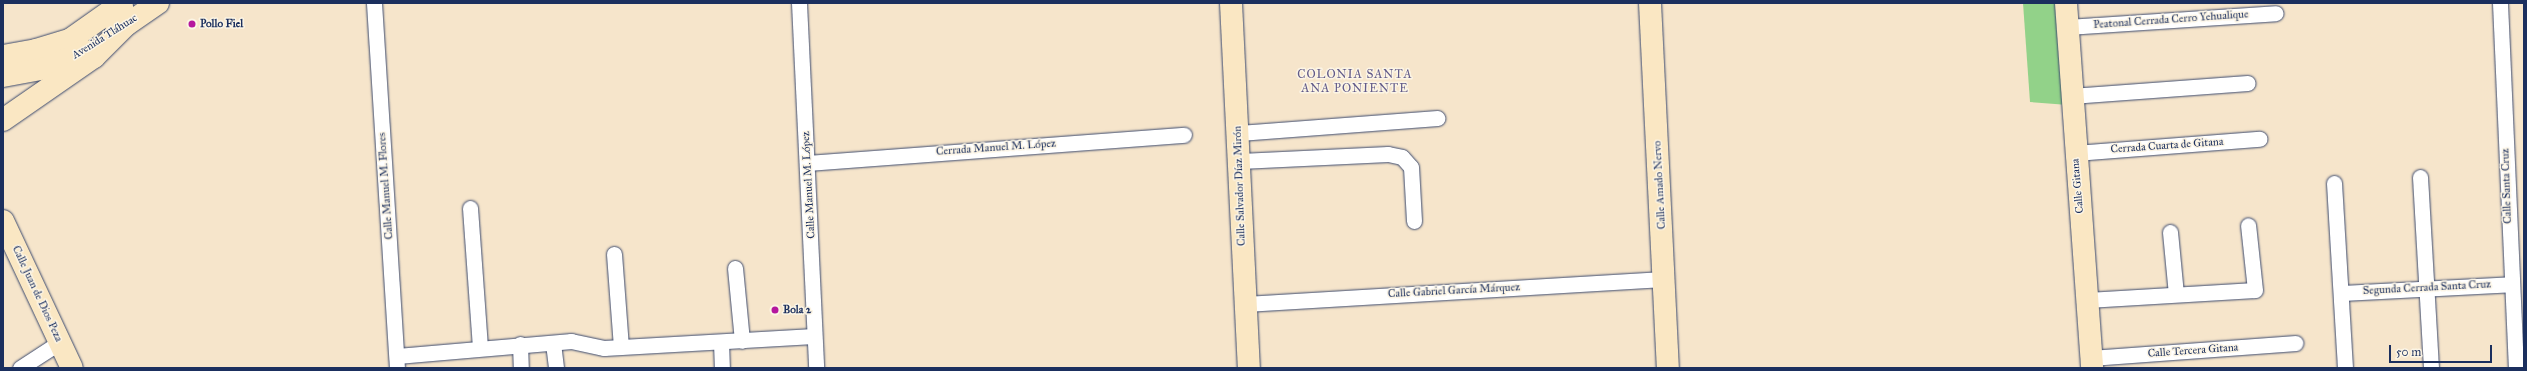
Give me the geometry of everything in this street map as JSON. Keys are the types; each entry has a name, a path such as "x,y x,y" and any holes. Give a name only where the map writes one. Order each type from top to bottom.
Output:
{"street":[{"name":"Avenida Tláhuac","path":"3,56 36,50 71,39 121,3"},
{"path":"3,120 94,57 127,24 121,3"},
{"name":"Avenida Tláhuac","path":"3,76 28,74 66,60 127,24 158,3"},
{"name":"Calle Manuel M. Flores","path":"374,3 397,362"},
{"name":"Calle Manuel M. López","path":"799,3 808,163 816,368"},
{"name":"Calle Salvador Díaz Mirón","path":"1231,3 1240,161 1244,304 1249,368"},
{"name":"Calle Amado Nervo","path":"1650,3 1668,368"},
{"name":"Calle Gitana","path":"2066,3 2071,96 2092,363"},
{"name":"Calle Santa Cruz","path":"2500,3 2511,284 2516,368"},
{"name":"Peatonal Cerrada Cerro Yehualique","path":"2067,28 2276,13"},
{"path":"2071,96 2248,83"},
{"path":"1238,133 1437,118"},
{"name":"Cerrada Manuel M. López","path":"808,163 1184,134"},
{"name":"Cerrada Cuarta de Gitana","path":"2076,154 2259,139"},
{"path":"1240,161 1388,154 1402,157 1411,167 1414,221"},
{"path":"2420,177 2430,368"},
{"path":"2334,183 2342,293 2345,368"},
{"path":"470,208 480,348"},
{"name":"Calle Juan de Dios Peza","path":"3,221 72,368"},
{"path":"2087,300 2255,290 2248,225"},
{"path":"2170,232 2176,294"},
{"path":"614,254 621,347"},
{"path":"735,268 742,341"},
{"name":"Calle Gabriel García Márquez","path":"1244,304 1664,279"},
{"name":"Segunda Cerrada Santa Cruz","path":"2342,293 2425,287 2511,284"},
{"path":"397,362 480,348 520,344 571,341 604,348 814,336"},
{"path":"20,368 60,342"},
{"path":"721,342 722,368"},
{"path":"553,343 556,368"},
{"name":"Calle Tercera Gitana","path":"2092,363 2295,343"},
{"path":"520,344 521,368"}],"green space":[{"path":"2023,3 2056,3 2068,105 2030,102"}],"place":[{"name":"Pollo Fiel","path":"192,24"},
{"name":"Bola 2","path":"775,310"}],"district":[{"name":"COLONIA SANTA ANA PONIENTE","path":"1355,82"}]}
